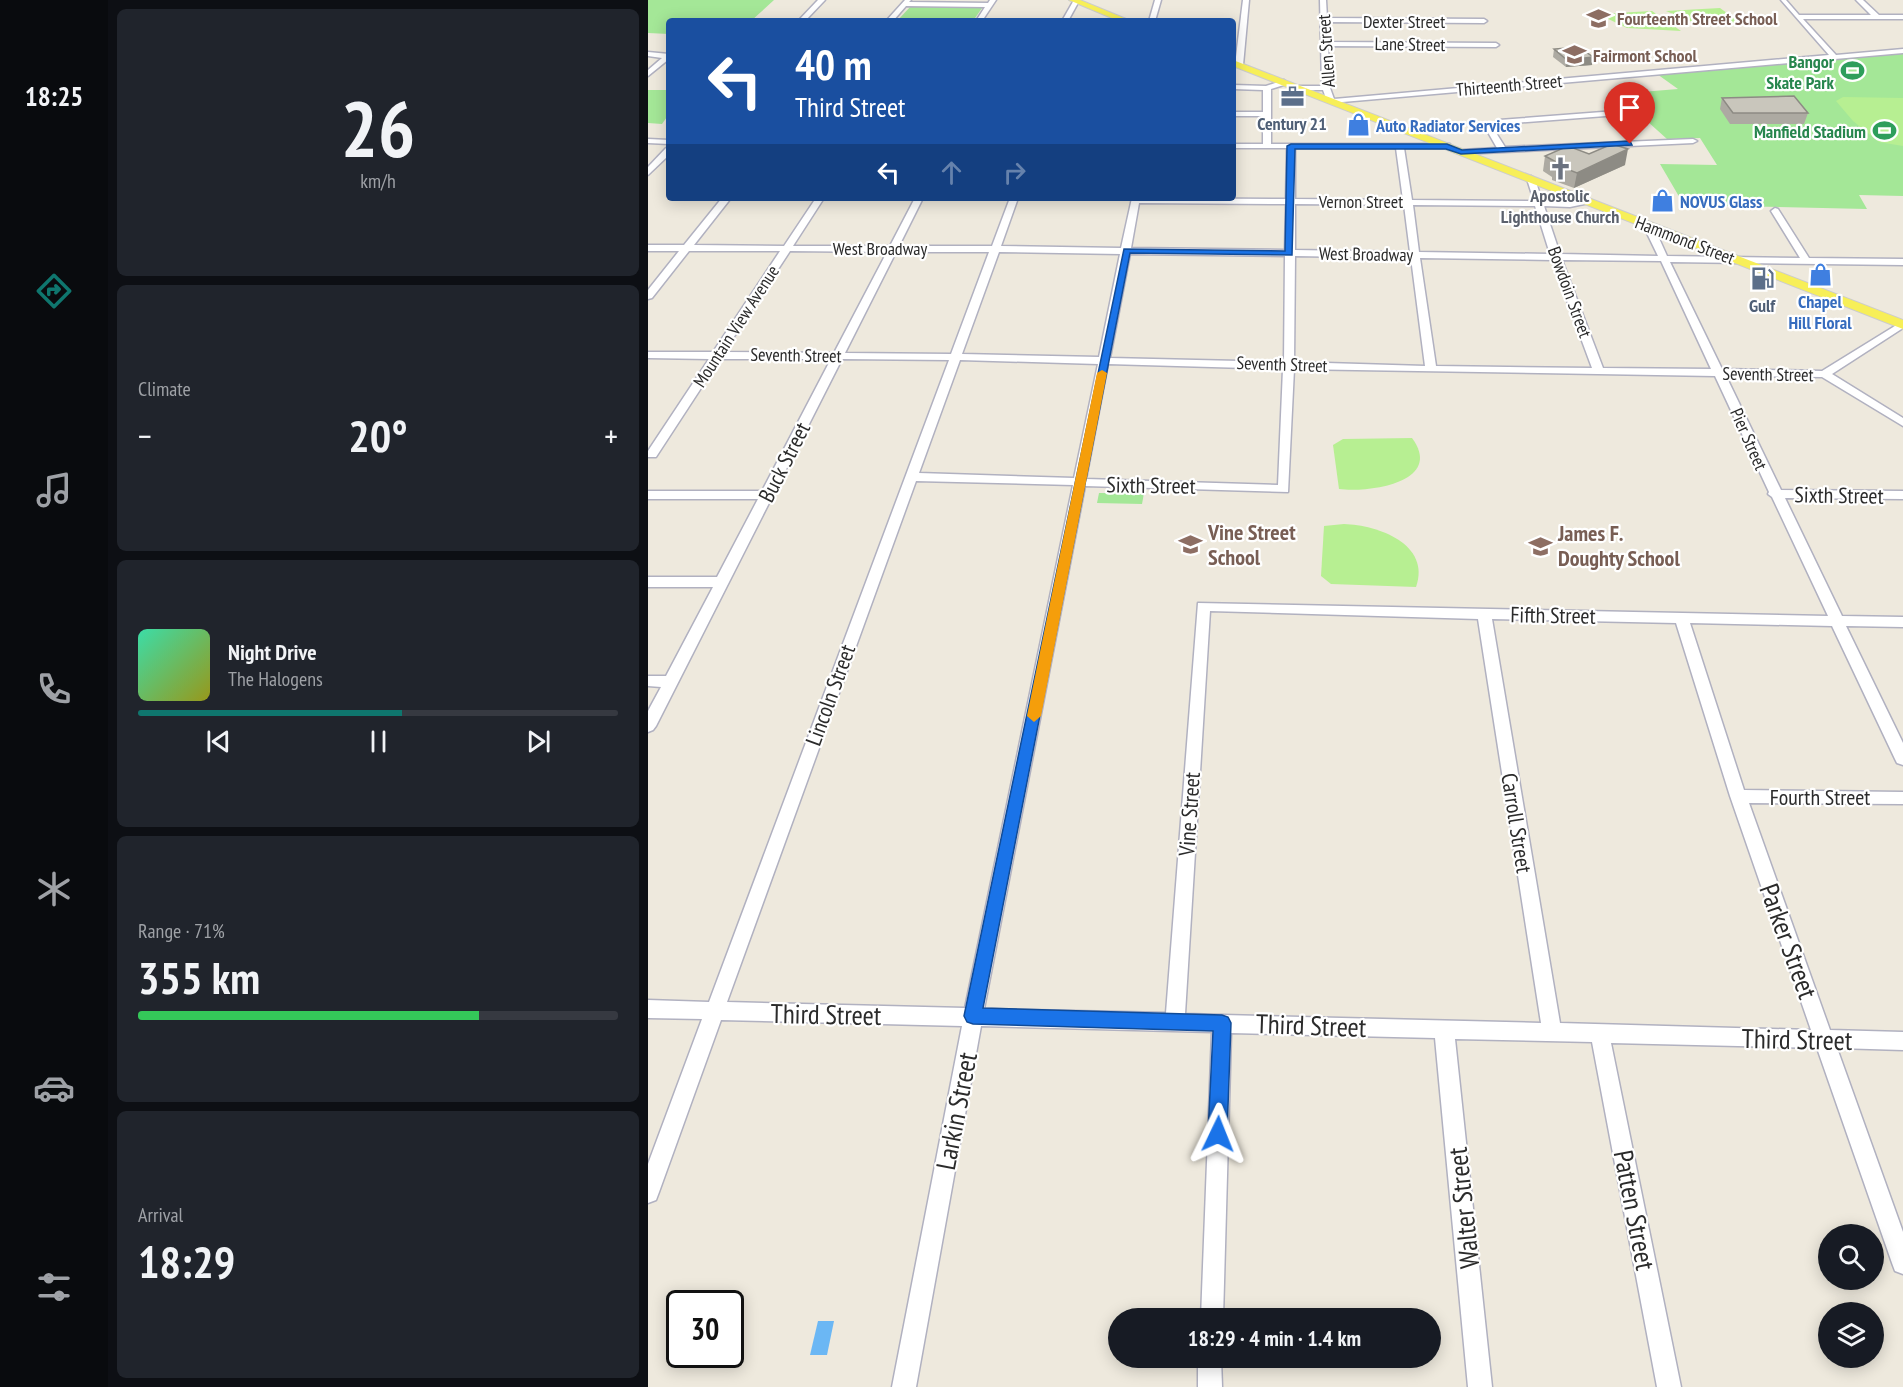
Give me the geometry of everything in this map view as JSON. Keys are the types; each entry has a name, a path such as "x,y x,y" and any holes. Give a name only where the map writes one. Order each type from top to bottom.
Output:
{"main road":[{"path":"1075,1 1119,18"},
{"name":"Hammond Street","path":"1236,64 1902,325"}],"street":[{"path":"804,18 822,0"},
{"path":"1153,18 1158,0"},
{"path":"1236,64 1246,0"},
{"name":"Allen Street","path":"1323,0 1326,88 1331,101"},
{"path":"1859,0 1877,17"},
{"path":"1066,18 1075,1"},
{"path":"1783,1 1833,56"},
{"path":"892,18 906,2 991,2"},
{"path":"981,18 991,2"},
{"path":"1797,17 1903,17"},
{"name":"Dexter Street","path":"1323,20 1484,21"},
{"name":"Lane Street","path":"1324,44 1496,45"},
{"name":"Thirteenth Street","path":"1331,101 1903,51"},
{"path":"648,54 666,57"},
{"path":"648,74 666,59"},
{"path":"1236,87 1267,88 1284,82"},
{"path":"1267,88 1265,114 1267,146"},
{"path":"1298,88 1326,88"},
{"path":"1502,149 1488,126 1499,122 1642,111"},
{"path":"1236,114 1265,114"},
{"path":"648,141 666,142"},
{"path":"1461,152 1693,141"},
{"path":"1236,146 1447,146"},
{"path":"1289,364 1291,146"},
{"path":"1401,147 1431,369"},
{"path":"648,172 666,153"},
{"name":"Bowdoin Street","path":"1531,179 1556,257 1599,370"},
{"name":"Vernon Street","path":"1236,200 1580,204 1586,201"},
{"path":"648,296 725,201"},
{"name":"Mountain View Avenue","path":"652,454 818,201"},
{"name":"Buck Street","path":"648,726 918,201"},
{"name":"Lincoln Street","path":"648,1192 1013,201"},
{"name":"Larkin Street","path":"904,1387 973,1016 1136,201"},
{"path":"1775,211 1806,260"},
{"name":"Pier Street","path":"1648,225 1774,494 1903,759"},
{"name":"West Broadway","path":"648,248 995,249 1903,262"},
{"name":"Seventh Street","path":"648,356 717,354 954,357 1431,369 1824,374 1902,325"},
{"name":"Sixth Street","path":"910,477 1284,489 1289,364"},
{"path":"1824,374 1903,423"},
{"name":"Sixth Street","path":"1774,494 1903,495"},
{"path":"648,495 767,495"},
{"path":"648,582 722,582"},
{"name":"Fifth Street","path":"1203,606 1903,622"},
{"name":"Vine Street","path":"1175,1022 1203,606"},
{"name":"Carroll Street","path":"1484,614 1552,1032"},
{"name":"Parker Street","path":"1682,617 1738,796 1903,1263"},
{"path":"648,681 671,682"},
{"name":"Fourth Street","path":"1738,796 1903,798"},
{"name":"Third Street","path":"648,1009 1903,1041"},
{"path":"1212,1308 1222,1023"},
{"name":"Walter Street","path":"1444,1029 1480,1387"},
{"name":"Patten Street","path":"1600,1034 1670,1387"},
{"path":"1210,1368 1210,1387"}],"green space":[{"path":"648,0 774,0 754,18 666,18 666,34 648,33"},
{"path":"911,6 982,8 975,18 900,18"},
{"path":"1720,8 1745,26 1695,23 1666,11"},
{"path":"1652,11 1681,31 1627,28 1598,14"},
{"path":"1903,53 1903,196 1859,195 1867,209 1684,205 1660,164 1717,165 1700,138 1667,139 1617,94 1678,89 1657,74"},
{"path":"648,90 666,90 666,118 662,124 648,123"},
{"name":"Manfield Stadium","path":"1843,97 1903,98 1903,146 1879,142 1853,121 1836,101"},
{"path":"1412,438 1419,453 1418,466 1411,475 1383,486 1367,489 1339,489 1333,445 1343,439"},
{"path":"1099,493 1144,493 1142,504 1097,503"},
{"path":"1344,524 1372,528 1386,533 1409,548 1416,559 1419,572 1416,587 1331,584 1321,576 1324,526"}],"water":[{"path":"818,1321 834,1321 827,1355 810,1355"}],"building":[{"path":"1579,47 1593,57 1567,60 1554,49"},
{"path":"1794,96 1808,113 1733,113 1722,98"},
{"path":"1612,144 1628,149 1577,173 1554,164 1558,163 1545,156 1568,146 1589,154"}],"slow traffic":[{"path":"1034,716 1102,373"}],"place":[{"name":"Fourteenth Street School","path":"1599,18"},
{"name":"Fairmont School","path":"1575,55"},
{"name":"Bangor Skate Park","path":"1852,71"},
{"name":"Century 21","path":"1292,97"},
{"name":"Auto Radiator Services","path":"1358,125"},
{"name":"Manfield Stadium","path":"1884,131"},
{"name":"Apostolic Lighthouse Church","path":"1560,169"},
{"name":"NOVUS Glass","path":"1662,201"},
{"name":"Chapel Hill Floral","path":"1820,275"},
{"name":"Gulf","path":"1762,279"},
{"name":"Vine Street School","path":"1190,545"},
{"name":"James F. Doughty School","path":"1540,546"}],"route":[{"path":"1218,1134 1222,1023 973,1016 1127,251 1289,253 1291,146 1447,146 1461,152 1630,144"}]}
